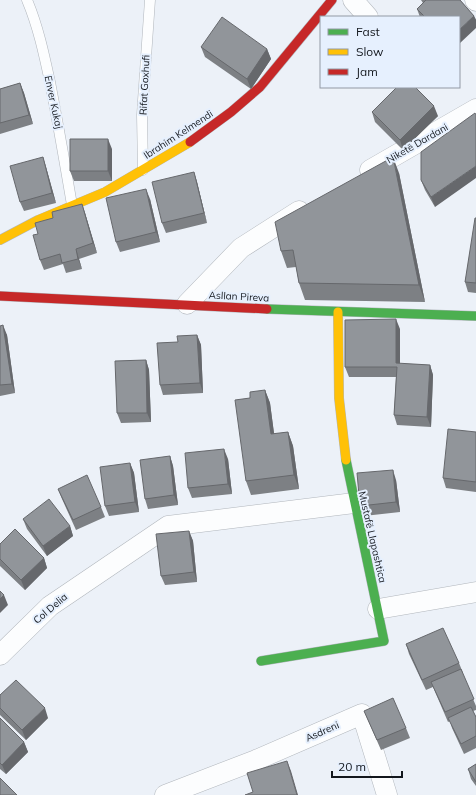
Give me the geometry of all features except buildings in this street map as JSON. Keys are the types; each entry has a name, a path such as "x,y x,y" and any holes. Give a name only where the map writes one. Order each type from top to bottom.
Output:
{"street":[{"name":"Ibrahim Kelmendi","path":"0,240 38,220 105,192 143,170 231,112 260,87 332,0"},
{"path":"353,0 367,16"},
{"name":"Niketë Dardani","path":"351,181 476,109"},
{"path":"187,304 220,267 241,248 317,200"},
{"name":"Asllan Pireva","path":"0,296 338,312 476,316"},
{"name":"Mustafë Llapashtica","path":"260,661 384,641 354,504 341,426 338,383 338,312"},
{"name":"Col Delia","path":"0,655 50,606 168,526 354,504"},
{"path":"378,609 476,592"},
{"name":"Asdreni","path":"165,795 206,788 256,760 362,714 387,795"}],"lane":[{"name":"Enver Kukaj","path":"27,0 35,18 49,78 60,130 72,205"},
{"name":"Rifat Goxhufi","path":"143,170 142,115 150,0"}],"traffic: fast":[{"path":"267,309 476,316"},
{"path":"261,661 384,641 346,460"}],"traffic: slow":[{"path":"0,240 38,220 105,192 190,142"},
{"path":"338,312 339,398 346,460"}],"traffic: jam":[{"path":"190,142 231,112 260,87 332,0"},
{"path":"0,296 267,309"}]}
